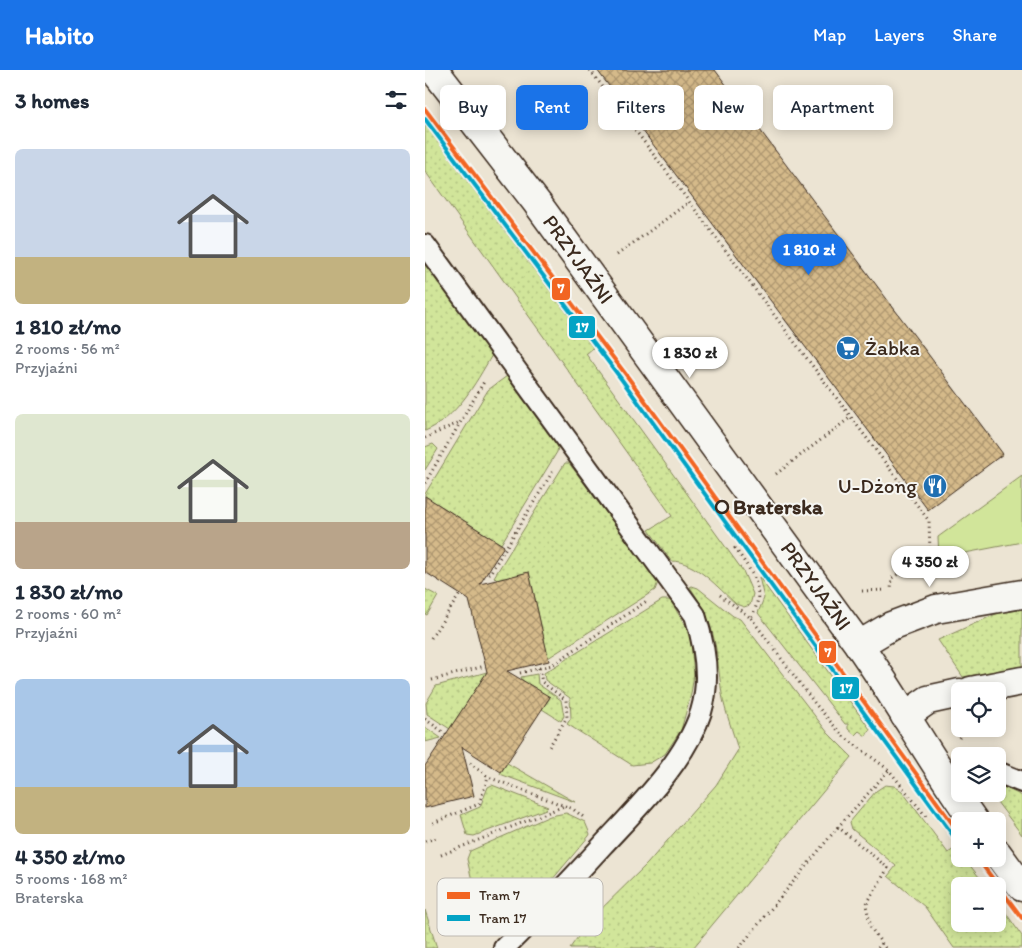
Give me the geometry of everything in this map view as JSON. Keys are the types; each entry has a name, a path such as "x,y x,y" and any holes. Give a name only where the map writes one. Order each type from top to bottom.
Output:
{"street":[{"name":"PRZYJAŹNI","path":"434,70 537,203 859,644 968,812"},
{"path":"859,644 891,626 936,609 1022,594"},
{"path":"1006,684 1022,681"},
{"path":"905,716 928,700 951,696"},
{"path":"1006,866 1022,886"}],"lane":[{"path":"425,246 695,615 703,643 706,672 701,712 691,736 677,759 609,838 571,878"},
{"path":"1006,776 1022,782"},
{"path":"504,948 515,936"}],"path":[{"path":"590,70 929,521 930,552 892,578 891,590"},
{"path":"614,257 689,202"},
{"path":"425,483 502,352"},
{"path":"774,475 851,417"},
{"path":"425,438 461,422"},
{"path":"489,575 570,443"},
{"path":"735,548 752,572 759,591 758,606 751,618"},
{"path":"520,673 552,665 684,575 693,576 751,618 816,705 843,736 889,770 929,820"},
{"path":"431,638 460,594"},
{"path":"432,680 485,666"},
{"path":"539,668 543,682 566,700 567,717 548,749"},
{"path":"425,719 447,734"},
{"path":"470,762 488,777 573,809 609,838"},
{"path":"739,948 838,827 889,770"},
{"path":"433,823 479,804 488,777"},
{"path":"441,855 565,806"},
{"path":"838,827 888,868 866,905 871,928 885,948"},
{"path":"425,841 437,838"},
{"path":"877,948 882,943"}],"green space":[{"path":"425,125 593,348 586,354 743,571 753,594 750,605 744,607 736,604 698,570 680,562 671,561 649,530 672,516 425,171"},
{"path":"425,263 492,355 472,388 456,409 447,418 425,431"},
{"path":"507,376 558,446 557,452 501,544 425,496 425,494 488,390"},
{"path":"433,444 438,449 425,470 425,447"},
{"path":"565,463 569,463 658,582 655,590 548,658 529,572 497,580 494,577"},
{"path":"1022,476 1022,542 939,558 938,537"},
{"path":"759,577 870,729 866,736 859,731 855,735 848,729 848,724 845,724 758,613 764,598"},
{"path":"690,587 698,588 733,616 740,619 828,733 852,757 693,948 570,948 579,936 603,936 603,907 647,864 716,785 738,750 723,701 711,626"},
{"path":"425,589 438,596 427,615 425,614"},
{"path":"662,600 670,600 690,633 694,674 691,694 681,730 665,754 650,763 632,765 567,724 571,718 570,698 545,680 544,673"},
{"path":"1022,609 1022,666 963,677 938,640 996,614"},
{"path":"487,672 450,729 427,714 426,703 436,686"},
{"path":"537,674 538,684 561,700 564,716 561,721 542,709 550,698 522,680 521,677"},
{"path":"425,727 441,738 425,742"},
{"path":"507,763 575,802 500,774"},
{"path":"492,785 548,807 474,836 467,835 461,815 480,807 488,787"},
{"path":"885,785 894,786 902,791 948,853 951,851 951,867 971,867 979,877 951,877 951,932 1006,932 1006,913 1022,936 1022,948 954,948 925,907 888,876 896,866 852,829 850,822 876,791"},
{"path":"1006,788 1022,796 1022,835 1006,812 997,802 1006,802"},
{"path":"566,813 585,822 590,834 554,878 471,878 467,859 470,851 550,816"},
{"path":"425,910 437,948 425,948"}],"building":[{"path":"597,70 715,70 726,85 694,85 694,130 760,130 1003,454 928,510 642,130 684,130 684,85 608,85"},
{"path":"425,496 504,546 480,584 529,572 549,661 507,671 550,697 501,772 462,747 474,796 425,808 425,766 487,672 469,600 425,572"}],"tram line":[{"name":"7","path":"425,109 627,376 951,822"},
{"name":"17","path":"425,119 622,380 951,832"},
{"name":"7","path":"984,867 1022,918"}],"place":[{"name":"Żabka","path":"848,348"},
{"name":"U-Dżong","path":"935,486"},
{"name":"Braterska","path":"722,507"}]}
